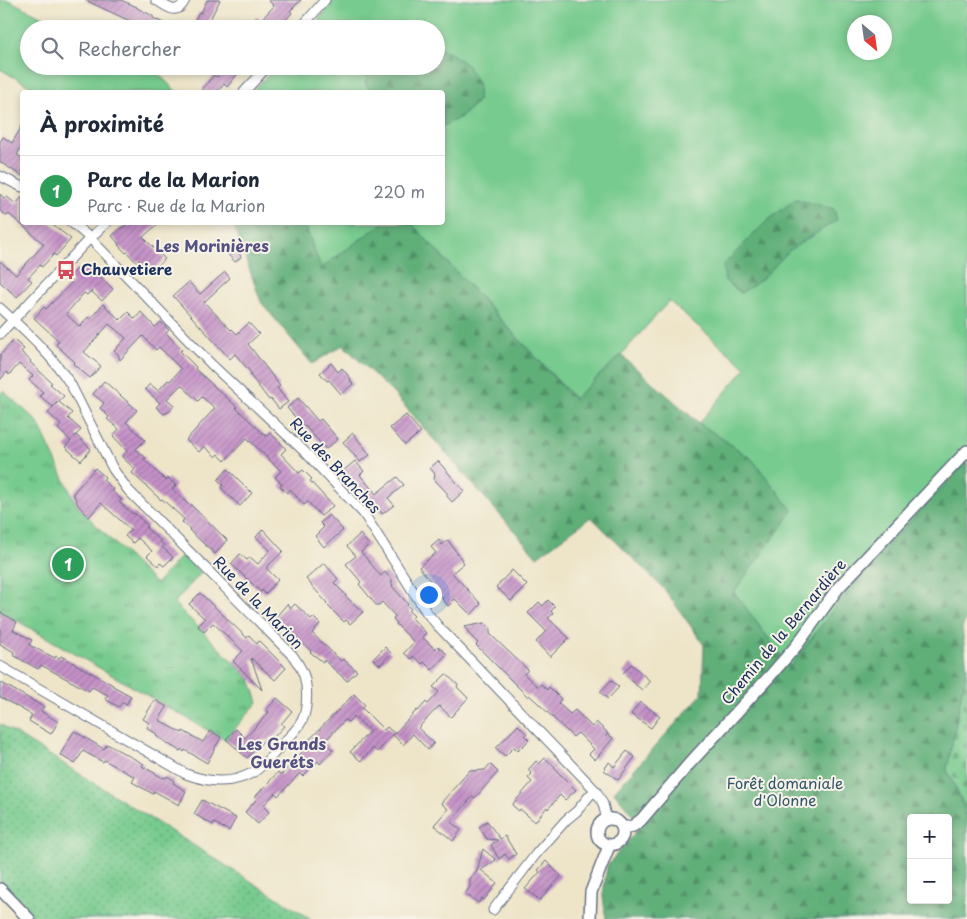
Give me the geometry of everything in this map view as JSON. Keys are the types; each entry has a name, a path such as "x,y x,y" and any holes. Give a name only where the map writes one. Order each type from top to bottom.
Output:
{"street":[{"path":"156,0 177,10 182,7 185,0"},
{"path":"308,20 325,0"},
{"path":"246,90 260,75"},
{"path":"0,176 20,187"},
{"name":"Rue des Branches","path":"75,225 90,238 212,365 306,453 364,514 438,626 596,791 603,804 607,820"},
{"path":"0,334 12,319 104,225"},
{"name":"Rue de la Marion","path":"0,308 48,354 64,374 71,384 113,469 128,490 293,656 304,675 307,691 306,707 301,723 265,763 253,773 239,779 222,782 203,780 186,774 0,666"},
{"name":"Chemin de la Bernardière","path":"623,828 632,826 641,820 797,645 838,588 967,451"},
{"path":"493,910 536,854 566,820 596,791"},
{"path":"614,819 620,822 623,828 623,837 618,844 609,846 602,843 598,837 597,830 600,823 607,820 614,819"},
{"path":"590,919 591,892 609,846"},
{"path":"0,888 29,919"}],"green space":[{"path":"0,0 8,0 49,20 20,20 20,75 159,75 175,90 37,90 0,69"},
{"path":"334,0 967,0 967,462 872,562 790,667 734,592 752,459 699,423 746,368 669,301 621,355 575,399 413,225 445,225 445,90 254,90 268,75 445,75 445,20 318,20"},
{"path":"445,51 468,66 479,85 478,101 461,117 445,125 445,90 370,90 365,83 368,75 445,75"},
{"path":"796,199 834,209 837,220 790,250 761,280 741,293 725,281 723,265 767,221"},
{"name":"Forêt domaniale d'Olonne","path":"234,225 305,225 321,268 380,225 413,225 574,399 621,355 699,423 752,459 793,511 734,592 790,667 872,562 967,462 967,616 962,628 967,667 947,770 962,801 965,816 967,816 967,919 606,919 603,896 607,866 641,825 614,792 702,694 704,645 665,590 591,517 537,557 393,393 343,345 312,364 261,302"},
{"path":"305,225 380,225 321,269"},
{"path":"3,391 37,421 76,504 156,584 182,555 201,573 174,603 250,679 258,702 225,740 0,611 0,394"},
{"path":"967,667 966,817 962,801 947,770"},
{"path":"0,724 311,919 34,919 0,881"}],"building":[{"path":"85,0 121,0 137,7 157,20 128,20"},
{"path":"207,0 220,0 210,20 195,20 199,12 201,13"},
{"path":"268,0 301,0 290,11 292,13 285,20 261,20 274,6"},
{"path":"214,75 217,77 219,75 237,75 227,87 224,84 219,90 202,89"},
{"path":"20,129 20,149 17,155 20,157 20,175 0,162 0,142 3,137 12,143"},
{"path":"0,194 16,204 20,199 20,223 9,214 7,216 0,211"},
{"path":"22,225 53,225 71,239 56,256 54,254 42,267 40,265 28,278 32,281 17,297 0,282 0,261 16,275 44,244"},
{"path":"126,225 157,225 143,237 165,259 150,272 139,260 136,262 118,245 112,236"},
{"path":"234,242 241,257 235,262 224,250"},
{"path":"86,265 113,289 102,301 91,291 87,295 84,293 66,314 80,327 103,304 120,320 128,312 135,319 141,312 155,327 161,322 169,330 166,333 196,367 195,369 266,436 270,433 279,441 286,449 281,454 299,473 303,470 312,479 310,481 333,506 321,516 308,502 304,505 290,489 287,493 275,477 281,471 247,438 225,461 218,454 216,457 204,446 199,452 186,440 215,408 202,397 198,401 181,385 167,399 174,405 170,411 164,414 156,407 160,403 145,389 150,384 160,392 159,390 168,380 170,381 181,369 159,347 156,350 143,336 120,360 118,354 114,351 126,338 109,324 84,352 101,366 90,378 73,364 75,362 56,345 59,341 34,318 44,307 46,309 72,282 68,278 77,269 80,272"},
{"path":"225,272 230,278 204,302 237,334 249,323 259,334 248,344 280,386 277,388 288,402 279,409 271,399 269,400 250,375 251,373 235,354 230,359 173,296 189,282 200,294"},
{"path":"14,340 24,349 21,352 52,383 50,384 64,396 53,407 40,396 43,392 29,380 33,376 19,364 9,375 7,372 0,380 0,355"},
{"path":"331,363 338,372 342,368 353,384 341,394 320,373"},
{"path":"104,381 137,410 126,422 145,440 136,449 166,481 168,478 176,485 172,489 227,540 215,554 189,530 182,522 184,519 132,473 135,469 122,457 127,451 113,436 119,429 107,419 109,417 100,408 104,403 93,394"},
{"path":"298,398 318,421 321,419 338,439 326,449 287,408"},
{"path":"58,401 72,413 68,418 81,430 76,435 91,449 81,461 65,447 71,441 58,429 61,425 48,413"},
{"path":"406,415 421,432 405,445 390,428"},
{"path":"353,433 370,455 360,462 343,442"},
{"path":"355,461 364,471 360,475 376,494 397,477 404,485 388,498 394,505 382,514 377,507 374,509 364,498 367,496 354,480 352,482 343,471"},
{"path":"438,461 464,491 452,502 446,495 448,494 434,479 435,474 430,468"},
{"path":"95,468 105,477 103,480 113,489 112,491 122,500 119,502 148,526 146,528 161,541 164,545 162,547 173,557 164,566 160,563 158,566 147,556 152,551 138,538 133,543 125,536 131,530 101,503 89,517 78,505 73,493"},
{"path":"228,469 252,493 240,506 221,488 223,485 218,480"},
{"path":"329,515 343,530 324,547 315,536 324,527 320,523"},
{"path":"263,529 283,551 266,568 278,580 265,594 231,564 240,554 247,560 250,557 258,564 270,550 256,537"},
{"path":"360,534 369,545 361,552 381,576 385,572 393,581 391,582 392,586 411,609 409,611 414,616 412,618 426,633 422,637 435,649 438,646 447,654 432,670 424,662 422,664 413,656 411,659 404,653 414,642 396,624 393,619 395,616 382,602 376,605 346,564 356,556 347,546"},
{"path":"439,540 442,545 448,540 464,563 452,573 481,604 471,615 455,599 448,606 419,567 436,553 431,547"},
{"path":"324,563 338,579 334,583 363,612 350,624 346,620 344,622 326,604 306,579"},
{"path":"512,570 527,585 511,601 496,587"},
{"path":"200,593 247,638 249,635 257,644 259,641 286,668 275,680 251,658 262,690 233,661 243,651 213,623 204,632 198,626 205,619 189,604"},
{"path":"548,600 555,607 551,611 553,614 548,618 569,638 550,657 536,642 546,631 528,613 539,602 543,606"},
{"path":"287,604 291,608 295,604 311,619 313,617 320,624 312,633 341,661 343,659 357,671 347,681 324,660 323,662 310,652 275,618"},
{"path":"0,612 17,622 13,630 32,640 29,645 55,658 56,656 59,658 61,656 113,685 131,696 127,704 123,702 119,707 105,699 108,695 92,687 89,691 41,665 38,669 13,655 14,652 0,644"},
{"path":"485,623 490,628 490,634 528,670 524,674 538,687 541,684 547,690 549,687 561,699 558,703 570,714 575,710 592,727 596,722 607,732 607,735 613,738 595,760 589,754 594,749 578,733 573,737 529,695 528,697 476,645 478,643 464,627"},
{"path":"385,647 391,653 380,665 373,659"},
{"path":"631,664 650,681 642,690 623,673"},
{"path":"446,674 468,698 451,717 439,706 418,728 434,743 428,750 413,734 403,745 393,735 417,710 426,702 428,704 439,692 433,687"},
{"path":"611,680 619,687 608,699 600,692"},
{"path":"0,682 44,707 41,711 58,722 51,734 29,721 32,715 0,697"},
{"path":"354,694 365,705 362,708 384,730 387,727 394,733 377,752 373,748 361,761 350,752 370,731 354,716 348,722 345,720 324,742 333,750 320,764 318,761 303,776 300,773 278,796 275,793 263,806 269,812 258,824 245,812 256,800 254,798 278,772 281,775 305,749 303,746"},
{"path":"277,698 292,711 281,724 284,726 273,738 271,737 267,741 265,739 247,758 226,739 236,729 245,738 269,712 266,710"},
{"path":"155,700 167,707 159,720 182,733 183,731 203,742 210,731 221,737 207,763 185,750 184,752 181,749 180,751 147,728 149,723 143,719"},
{"path":"640,702 660,716 651,728 631,714"},
{"path":"518,725 527,734 525,736 529,740 518,751 514,747 505,756 496,748"},
{"path":"74,731 104,749 107,744 144,764 142,766 163,778 167,776 174,780 173,783 186,791 179,805 154,791 153,794 132,782 135,777 83,751 75,764 60,755"},
{"path":"627,751 635,757 618,780 604,770 609,762 614,767"},
{"path":"545,758 576,790 565,800 560,795 535,822 520,809 519,811 512,805 532,782 528,778 532,774 528,770 536,761 539,764"},
{"path":"490,764 498,772 475,798 473,796 451,822 461,830 453,841 434,825 448,809 441,803 470,770 485,770"},
{"path":"202,800 236,818 229,831 214,823 213,825 194,814"},
{"path":"487,821 500,839 505,836 516,854 509,859 505,854 499,859 491,845 498,840 487,839 479,827"},
{"path":"483,849 496,860 481,870 497,883 484,900 482,898 479,903 465,894 470,887 470,879 477,871"},
{"path":"546,861 561,876 540,900 525,889 540,872 538,870"}],"place":[{"name":"Chauvetiere","path":"66,270"},
{"name":"Parc de la Marion","path":"68,564"}],"district":[{"name":"Les Morinières","path":"212,246"},
{"name":"Les Grands Gueréts","path":"282,753"}]}
